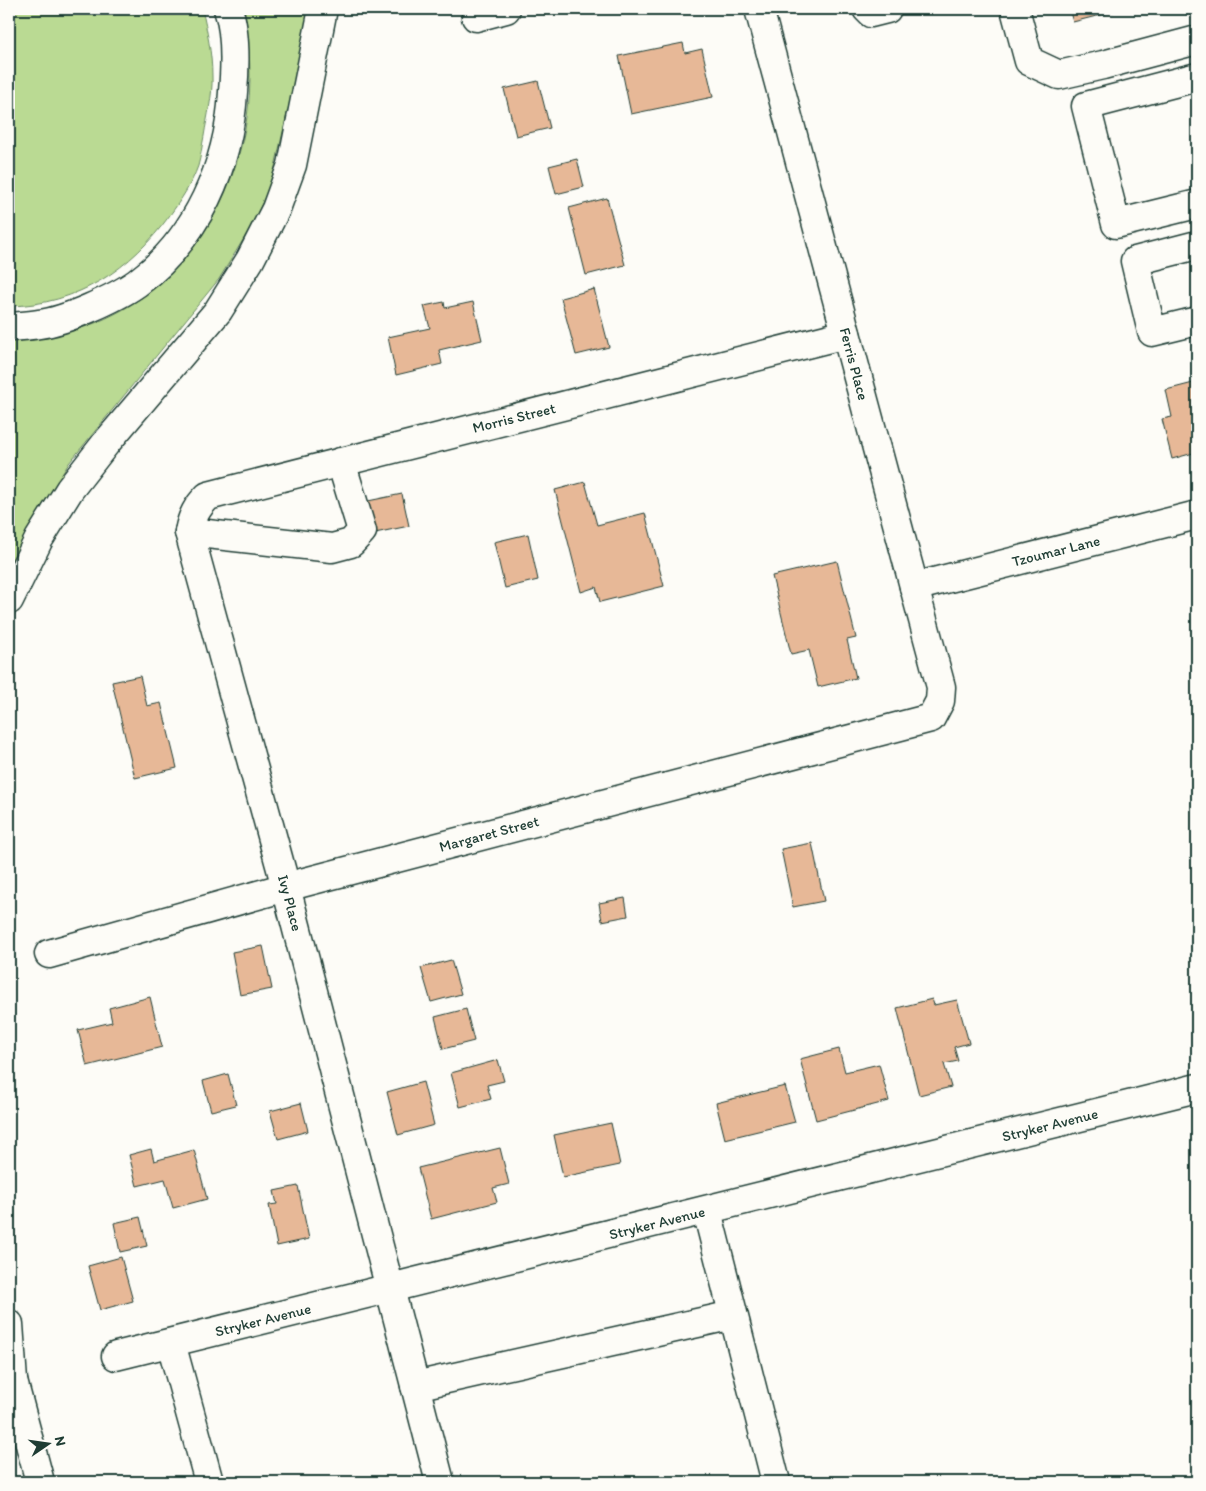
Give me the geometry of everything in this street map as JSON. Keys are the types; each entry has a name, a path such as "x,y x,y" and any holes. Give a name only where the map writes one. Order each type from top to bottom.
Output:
{"main road":[{"path":"9,327 48,322 71,316 109,300 137,283 163,260 188,229 210,194 224,153 232,109 235,67 228,9"},
{"path":"9,600 39,539 70,488 218,311 250,260 276,209 292,165 323,9"},
{"path":"476,17 506,9"},
{"name":"Ferris Place","path":"759,9 941,687 940,701 931,718"},
{"path":"867,9 871,13 887,9"},
{"path":"1015,9 1029,61 1059,75 1197,40"},
{"path":"1197,77 1086,106 1116,224 1197,204"},
{"path":"1197,245 1135,261 1152,332 1197,321"},
{"name":"Morris Street","path":"191,525 199,505 208,496 846,334"},
{"path":"191,525 332,548 351,543 362,531 341,462"},
{"name":"Tzoumar Lane","path":"914,587 1197,515"},
{"name":"Ivy Place","path":"191,525 440,1482"},
{"name":"Margaret Street","path":"49,954 286,887 931,718"},
{"name":"Stryker Avenue","path":"116,1356 1197,1088"},
{"path":"707,1210 776,1482"},
{"path":"415,1386 733,1315"},
{"path":"9,1324 11,1373 40,1482"},
{"path":"171,1343 209,1482"}],"green space":[{"path":"9,9 202,9 210,50 212,83 210,106 198,166 193,179 182,197 155,234 120,267 80,291 58,299 34,304 9,306"},
{"path":"244,9 311,9 271,184 251,227 219,279 69,463 9,565 9,342 55,336 96,323 133,304 165,279 193,248 215,213 233,173 245,129 250,74 247,24"}],"building":[{"path":"1069,9 1124,9 1073,22"},
{"path":"683,43 685,53 702,49 713,97 631,114 619,56"},
{"path":"538,81 550,128 516,136 504,89"},
{"path":"577,159 584,187 556,194 549,166"},
{"path":"607,198 625,265 586,275 569,208"},
{"path":"594,289 609,347 576,355 561,298"},
{"path":"444,302 445,308 473,302 482,340 439,350 442,364 396,375 388,337 430,328 424,306"},
{"path":"1197,382 1197,452 1172,459 1162,419 1172,417 1166,390"},
{"path":"585,482 597,525 645,513 664,586 600,602 596,587 581,592 555,490"},
{"path":"402,494 409,526 375,533 368,501"},
{"path":"528,534 538,580 505,588 494,542"},
{"path":"837,561 856,638 847,640 856,678 818,687 809,650 791,654 772,576"},
{"path":"140,676 147,706 161,703 177,768 135,778 112,682"},
{"path":"812,843 824,901 793,907 781,849"},
{"path":"625,898 628,916 602,921 599,903"},
{"path":"263,946 272,989 240,995 232,952"},
{"path":"451,960 461,994 431,1002 421,968"},
{"path":"150,997 162,1047 87,1066 78,1030 112,1022 109,1008"},
{"path":"932,999 934,1005 957,1000 969,1043 954,1047 958,1061 944,1064 951,1087 919,1095 897,1008"},
{"path":"466,1009 474,1041 443,1049 435,1017"},
{"path":"839,1049 845,1072 879,1064 889,1101 816,1120 800,1059"},
{"path":"498,1060 504,1081 487,1085 491,1099 460,1107 451,1073"},
{"path":"228,1074 236,1105 211,1111 203,1081"},
{"path":"423,1082 434,1125 398,1135 387,1092"},
{"path":"785,1086 795,1122 725,1139 716,1103"},
{"path":"301,1103 308,1131 278,1139 270,1111"},
{"path":"611,1123 620,1165 563,1177 554,1135"},
{"path":"500,1148 509,1184 493,1188 497,1202 431,1219 418,1168"},
{"path":"151,1149 154,1161 194,1150 207,1199 173,1208 165,1179 137,1186 129,1155"},
{"path":"298,1186 309,1239 277,1246 269,1205 277,1204 274,1191"},
{"path":"140,1217 147,1246 120,1252 114,1223"},
{"path":"121,1257 133,1301 100,1310 88,1266"}]}
